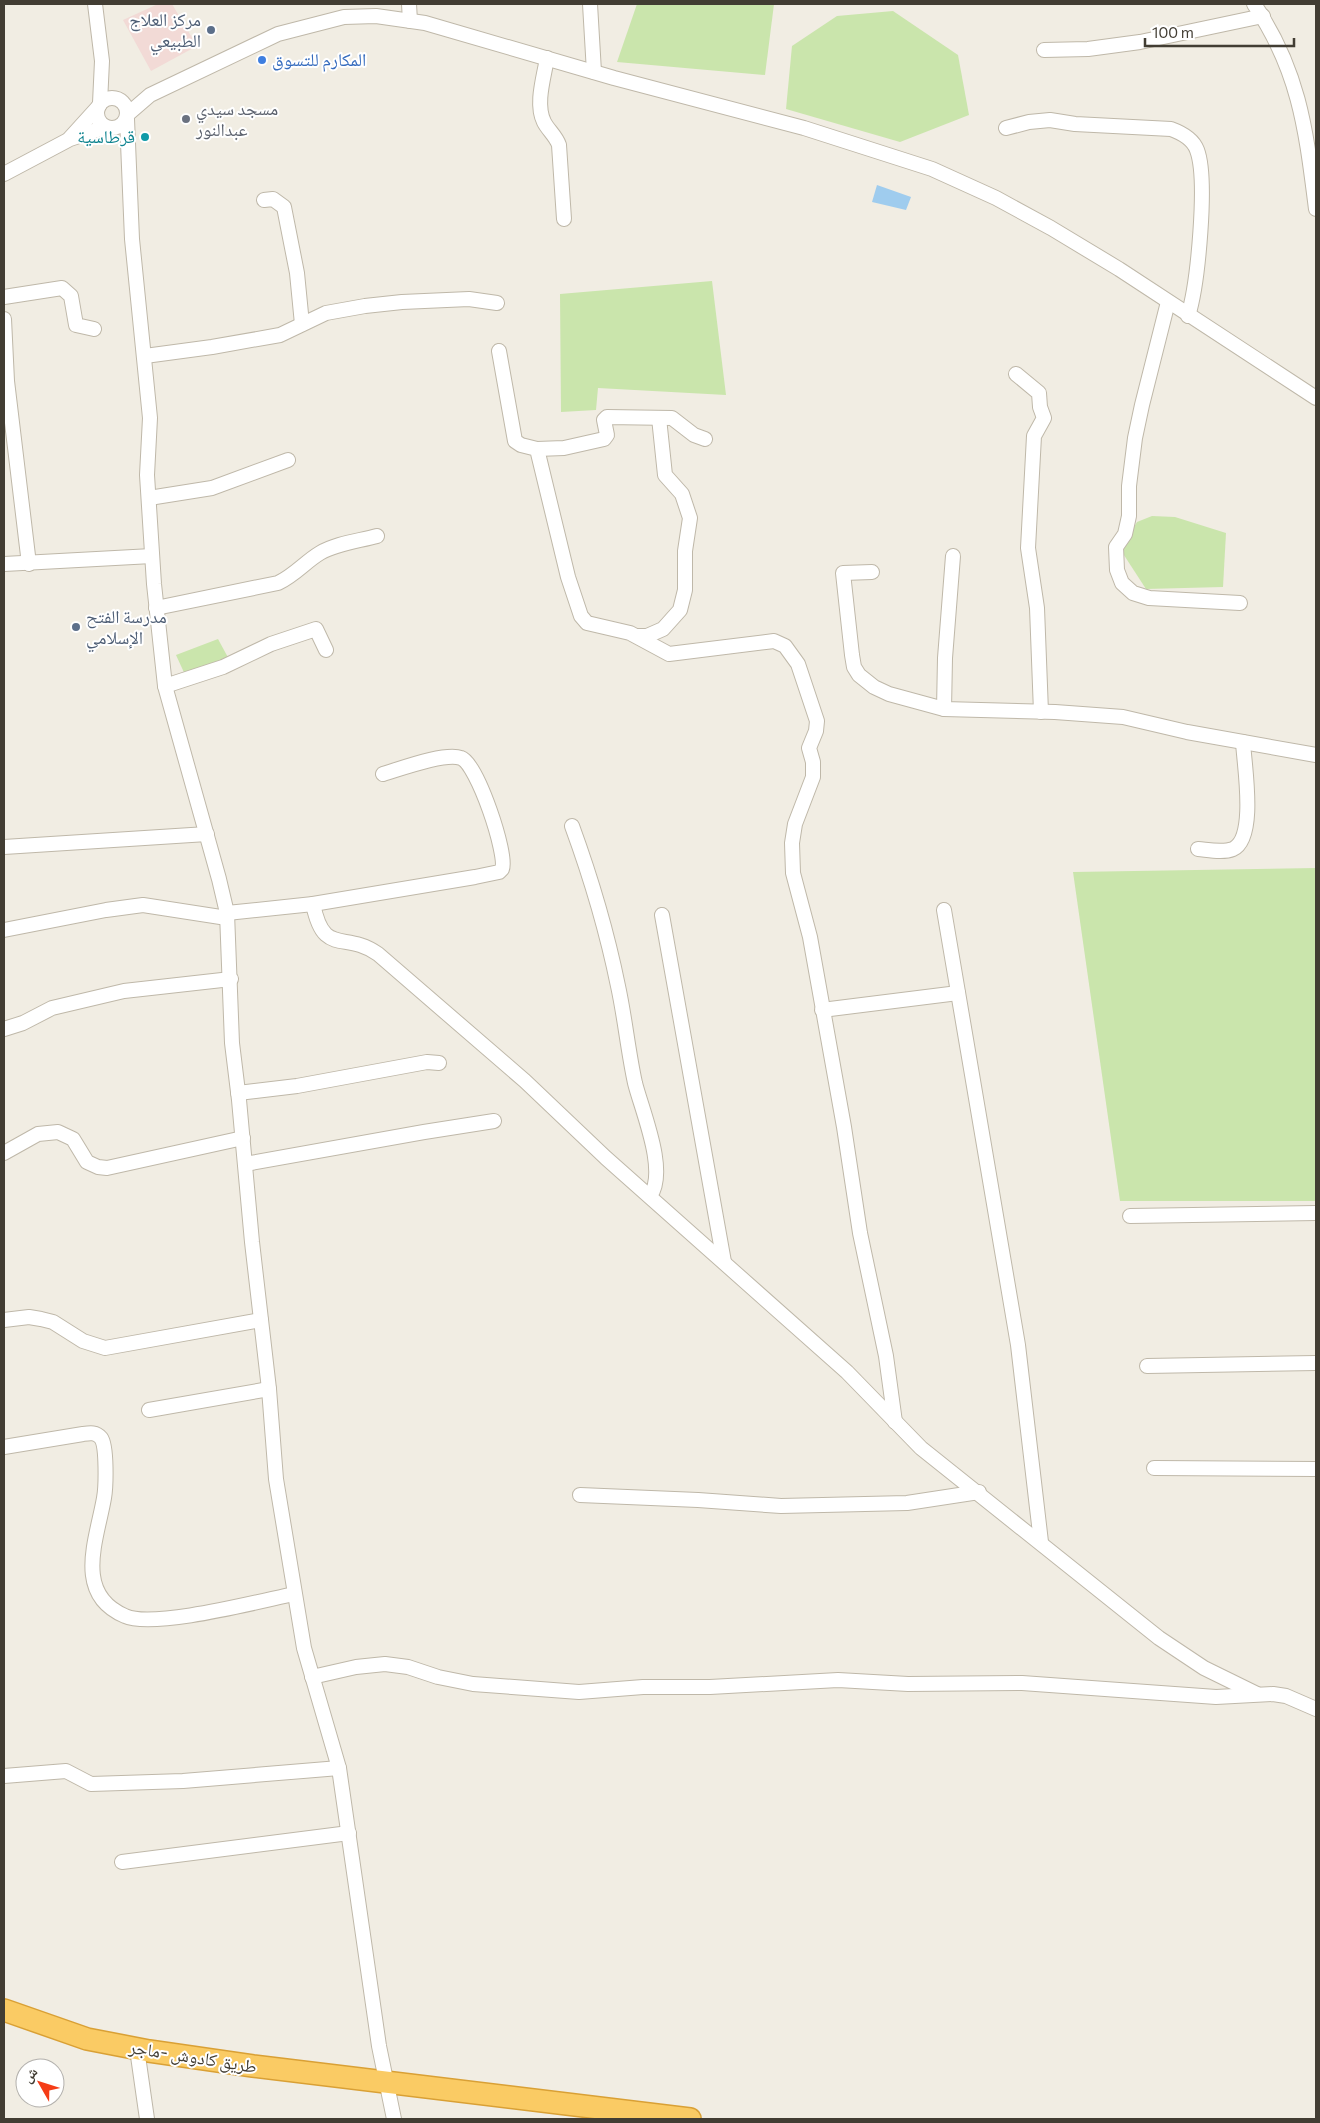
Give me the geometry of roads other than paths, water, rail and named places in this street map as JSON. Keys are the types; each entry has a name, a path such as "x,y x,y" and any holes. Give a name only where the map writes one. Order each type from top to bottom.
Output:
{"highway":[{"name":"طريق كادوش -ماجر","path":"4,2010 88,2039 137,2048 253,2066 690,2119"}],"street":[{"path":"94,4 102,61 98,121 107,128 127,158"},
{"path":"409,4 410,20"},
{"path":"590,4 594,72"},
{"path":"1254,4 1263,16 1283,54 1301,109 1306,130 1316,208"},
{"path":"4,174 70,139 107,128 121,126 127,116 150,95 278,34 344,17 376,16 410,20 450,29 497,45 804,128 932,169 1026,213 1119,269 1188,316 1316,398"},
{"path":"1044,50 1088,49 1140,42 1263,16"},
{"path":"547,58 541,111 545,124 554,134 559,145 564,219"},
{"path":"102,61 118,99 126,105 132,239 150,418 147,474 152,556 165,686 227,915 232,1043 269,1389 276,1479 304,1648 339,1768 386,2082 394,2119"},
{"path":"70,139 99,105 108,98 118,99 150,95"},
{"path":"1006,128 1029,122 1050,120 1075,124 1171,129 1192,141 1197,148 1201,164 1202,202 1194,294 1188,316"},
{"path":"264,200 273,199 284,207 297,273 302,324"},
{"path":"4,297 62,288 71,296 76,325 94,329"},
{"path":"145,356 280,335 326,313 402,302 468,299 497,303"},
{"path":"1168,302 1135,438 1129,486 1130,516 1124,534 1116,547 1117,570 1122,583 1133,593 1149,598 1240,603"},
{"path":"4,319 7,381 29,564"},
{"path":"499,351 516,441 521,445 537,448 564,448 604,439 607,435 604,420 607,417 675,419 690,432 705,440"},
{"path":"1016,374 1039,393 1040,407 1044,414 1044,418 1035,431 1028,548 1037,608 1041,712"},
{"path":"537,448 568,577 581,616 591,624 637,636 647,636 663,629 680,610 685,590 685,551 690,518 682,494 664,475 659,418"},
{"path":"149,498 212,488 288,460"},
{"path":"156,608 278,583 293,575 320,553 378,536"},
{"path":"4,564 152,556"},
{"path":"944,709 945,658 953,556"},
{"path":"872,572 843,573 854,667 866,681 889,694 944,709 1123,717 1187,732 1316,755"},
{"path":"165,686 223,667 271,644 316,629 326,650"},
{"path":"637,636 669,654 774,641 785,646 798,664 817,721 816,731 809,748 813,762 813,777 795,824 792,843 793,873 810,937 844,1127 860,1233 886,1356 895,1422"},
{"path":"1198,849 1228,850 1234,848 1243,839 1247,818 1243,742"},
{"path":"4,930 106,910 143,905 227,915 313,904 475,877 499,872 502,869 502,856 485,794 464,758 451,757 432,760 383,774"},
{"path":"572,826 598,907 618,984 635,1082 654,1149 657,1174 654,1190 650,1196"},
{"path":"4,847 206,834"},
{"path":"313,904 318,923 325,936 337,942 359,944 378,954 525,1081 606,1158 847,1372 921,1448 979,1492 1160,1638 1204,1668 1257,1694"},
{"path":"944,910 1018,1345 1041,1542"},
{"path":"662,915 724,1262"},
{"path":"4,1029 23,1023 52,1008 124,991 231,979"},
{"path":"822,1010 958,993"},
{"path":"238,1093 296,1086 427,1062 439,1063"},
{"path":"245,1164 494,1121"},
{"path":"4,1154 38,1134 58,1132 73,1139 87,1162 98,1167 107,1168 243,1138"},
{"path":"1130,1216 1316,1213"},
{"path":"4,1320 29,1316 53,1322 83,1341 105,1348 261,1320"},
{"path":"1147,1366 1316,1363"},
{"path":"149,1410 269,1389"},
{"path":"4,1447 83,1434 94,1433 100,1436 105,1444 104,1495 93,1544 92,1566 96,1588 105,1604 126,1617 145,1620 229,1609 294,1594"},
{"path":"1154,1468 1316,1469"},
{"path":"580,1495 781,1506 907,1503 979,1492"},
{"path":"312,1677 356,1667 385,1664 408,1667 438,1677 473,1684 579,1692 642,1687 838,1680 908,1684 1022,1683 1216,1697 1257,1694 1286,1696 1316,1709"},
{"path":"4,1776 66,1771 91,1784 183,1781 339,1768"},
{"path":"122,1862 349,1833"},
{"path":"137,2048 147,2119"}],"water":[{"path":"877,185 911,197 906,210 872,202"}],"place":[{"name":"مركز العلاج الطبيعي","path":"211,30"},
{"name":"المكارم للتسوق","path":"262,60"},
{"name":"مسجد سيدي عبدالنور","path":"186,119"},
{"name":"قرطاسية","path":"145,137"},
{"name":"مدرسة الفتح الإسلامي","path":"76,627"}]}
